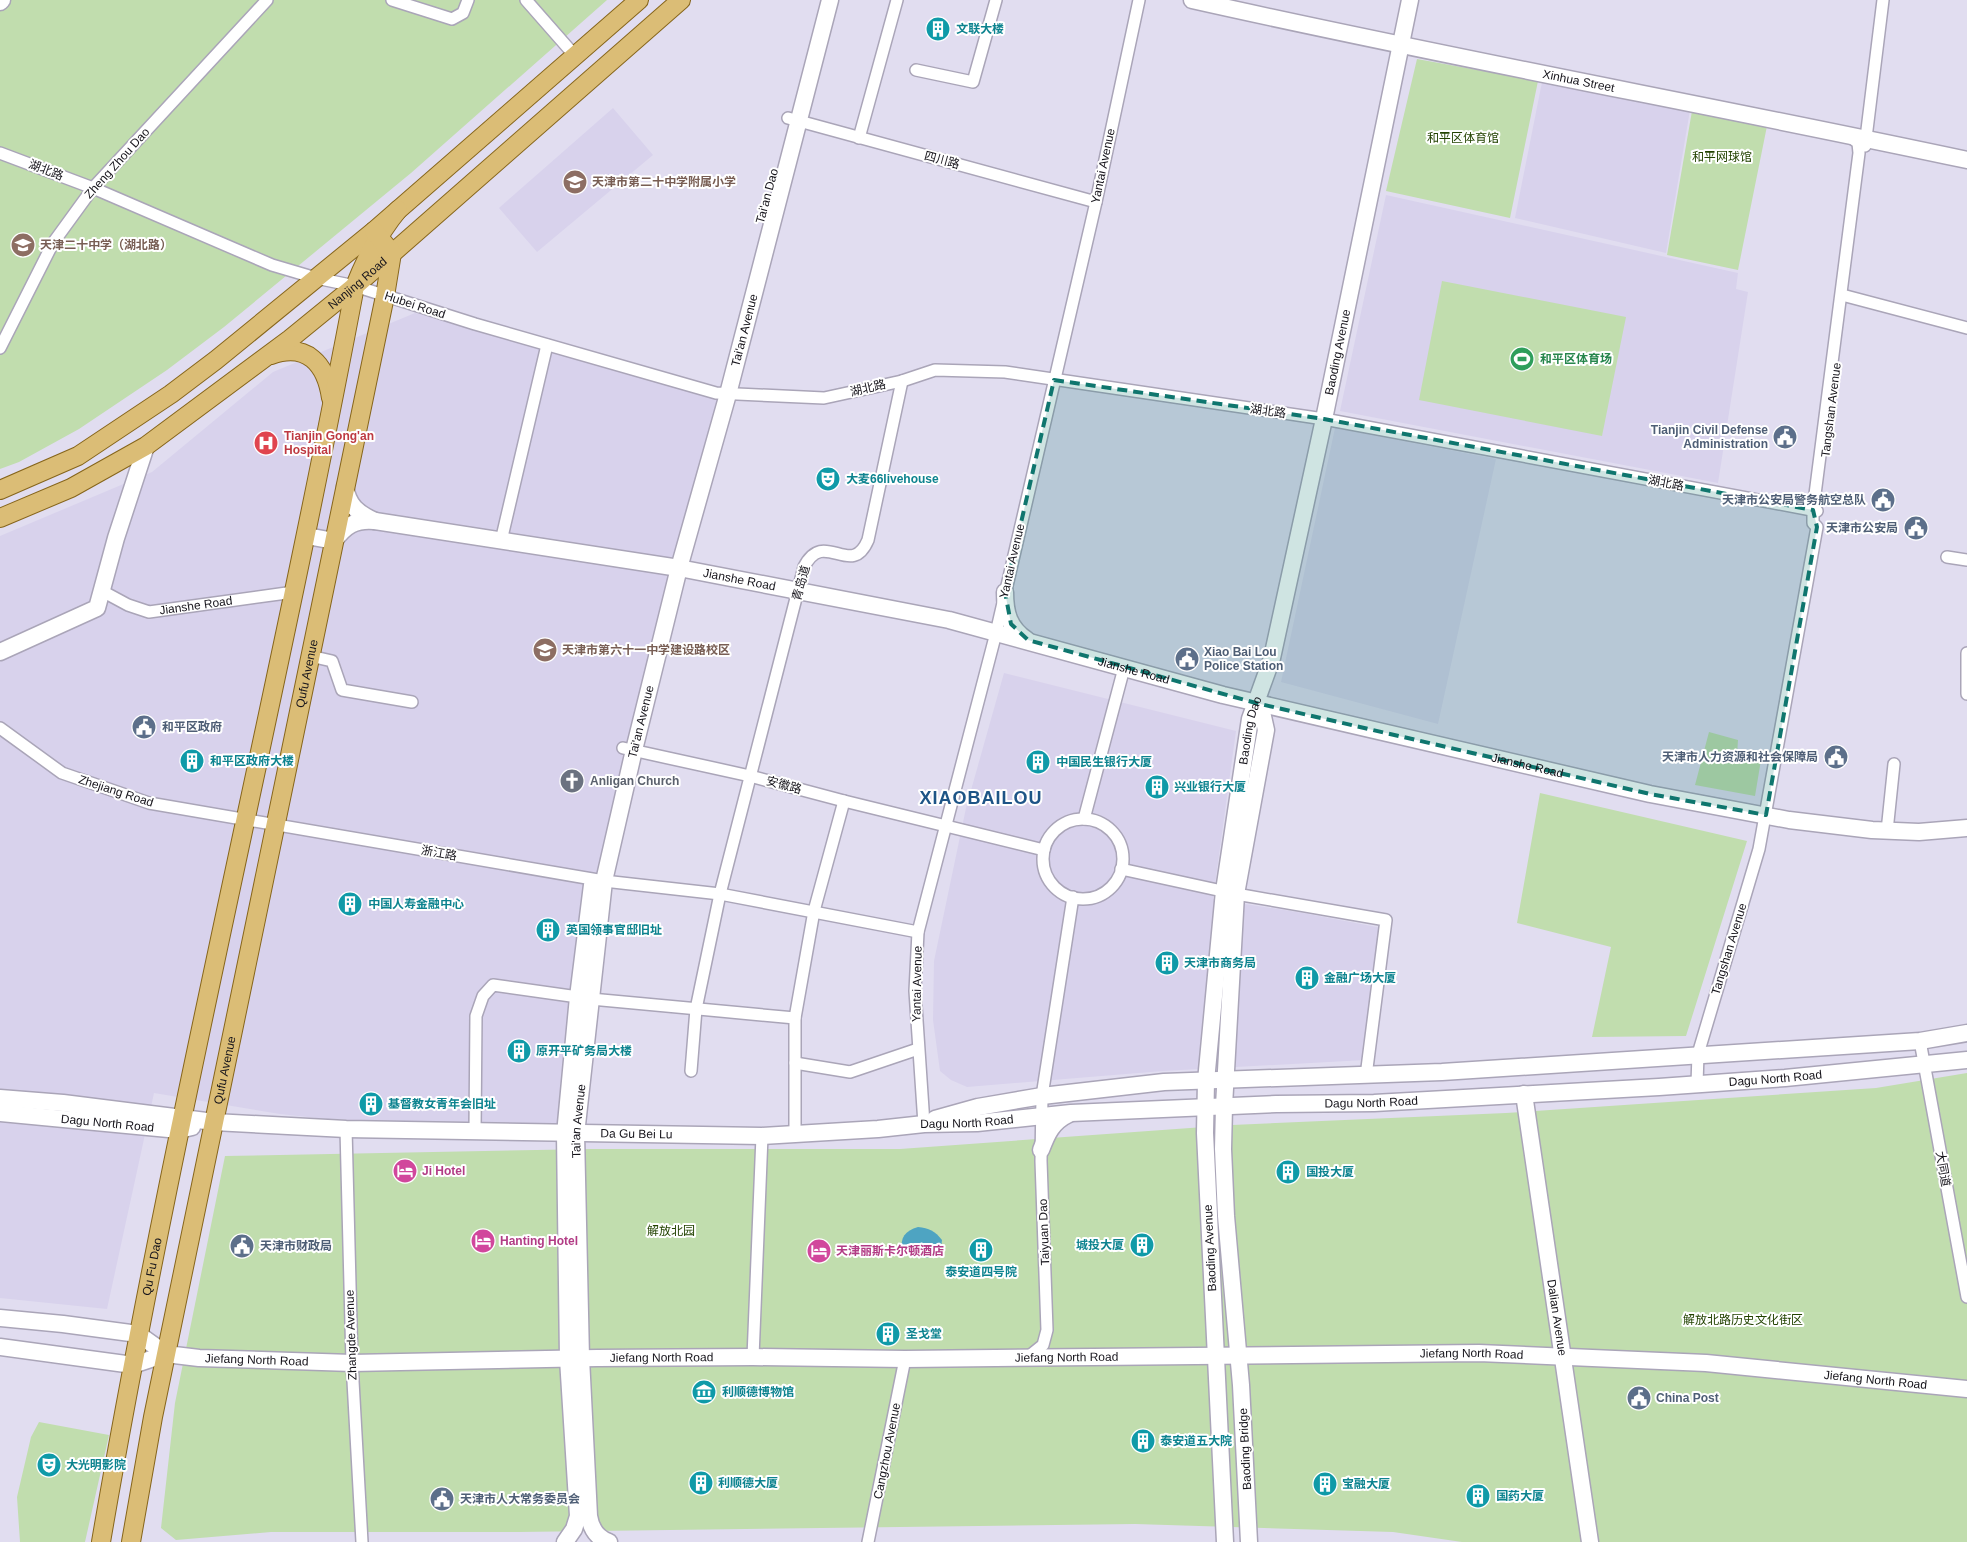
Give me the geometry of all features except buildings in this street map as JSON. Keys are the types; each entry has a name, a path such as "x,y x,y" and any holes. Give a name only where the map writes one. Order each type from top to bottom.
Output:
{"main road":[{"path":"0,490 78,456 129,423 209,366 336,262 376,234 398,210 640,0"},
{"name":"Nanjing Road","path":"0,518 71,488 146,446 266,357 355,286 681,0"},
{"path":"385,296 397,266 421,227"},
{"path":"376,234 392,253"},
{"path":"180,1124 307,536 355,286 376,234"},
{"name":"Qufu Avenue","path":"214,1122 385,296 392,253"},
{"path":"336,262 355,286"},
{"path":"266,357 279,352 296,352 315,360 322,367 327,379 332,407"},
{"path":"131,1542 153,1417 214,1122"},
{"name":"Qu Fu Dao","path":"102,1542 138,1334 180,1124"}],"street":[{"name":"Zheng Zhou Dao","path":"0,348 53,243 93,188 267,0"},
{"path":"392,0 452,19 458,17 463,12 468,0"},
{"path":"526,0 576,57"},
{"name":"Tai'an Dao","path":"722,393 793,119 819,0"},
{"path":"793,119 830,0"},
{"path":"859,138 897,0"},
{"path":"916,70 974,82 996,0"},
{"name":"Yantai Avenue","path":"924,1124 915,991 918,932 1006,592 1096,202 1139,0"},
{"name":"Xinhua Street","path":"1192,0 1400,45 1844,133 1967,160"},
{"name":"Baoding Avenue","path":"1256,703 1272,658 1324,419 1410,0"},
{"name":"Tangshan Avenue","path":"1697,1084 1698,1054 1759,849 1772,791 1818,534 1819,527 1815,522 1815,510 1883,0"},
{"name":"四川路","path":"793,119 1096,202"},
{"name":"Tangshan Avenue","path":"1844,133 1853,138 1860,148 1844,295"},
{"name":"湖北路","path":"0,153 93,188"},
{"name":"Hubei Road","path":"93,188 272,264 316,278 355,286 547,345 722,393"},
{"path":"1844,295 1967,328"},
{"path":"501,541 547,345"},
{"name":"湖北路","path":"722,393 824,398 902,381 935,370 1005,372 1324,419 1815,510"},
{"name":"青岛道","path":"691,1072 696,1009 720,894 804,567 812,554 818,551 852,556 859,554 865,549 902,381"},
{"name":"Tai'an Avenue","path":"565,1542 574,1529 578,1516 571,1134 584,998 599,880 674,567 722,393"},
{"path":"0,652 97,608 116,538 146,446"},
{"path":"345,486 347,496 355,510 375,521"},
{"name":"Jianshe Road","path":"334,541 346,526 352,522 375,521 674,567 949,620 1038,646 1256,703 1650,794 1789,820 1887,831 1919,832 1967,828"},
{"path":"307,536 334,541"},
{"path":"1947,557 1967,560"},
{"name":"Jianshe Road","path":"102,591 128,605 149,612 294,592"},
{"path":"1006,592 1006,613 1010,624 1023,637 1038,646"},
{"path":"1967,653 1967,694"},
{"path":"310,656 332,661 342,690 412,702"},
{"path":"1084,819 1124,668"},
{"name":"Baoding Dao","path":"1214,1106 1206,1081 1230,893 1265,739 1265,721 1256,703"},
{"name":"Zhejiang Road","path":"0,728 62,773 149,803 275,825"},
{"name":"安徽路","path":"629,749 750,776 1044,850"},
{"path":"1887,831 1894,764"},
{"path":"795,1134 795,1018 814,911 844,801"},
{"path":"1075,819 1084,819 1101,823 1112,831 1119,842 1122,855 1121,868 1116,880 1107,890 1096,896 1083,899 1059,891 1050,882 1044,870 1042,857 1052,833 1062,824 1075,819"},
{"name":"浙江路","path":"275,825 599,880 720,894 918,932"},
{"path":"1121,868 1230,893 1386,920 1366,1076"},
{"name":"Baoding Dao","path":"1225,1080 1230,893"},
{"name":"Taiyuan Dao","path":"1026,1358 1034,1354 1043,1344 1046,1339 1047,1330 1041,1150 1042,1096 1073,897"},
{"path":"474,1130 476,1016 483,996 493,985 584,998 795,1018"},
{"name":"Dagu North Road","path":"924,1124 949,1114 978,1107 1042,1096 1164,1082 1366,1076 1920,1041 1967,1032"},
{"name":"大同道","path":"1920,1041 1967,1297"},
{"path":"795,1063 850,1072 918,1049"},
{"name":"Dagu North Road","path":"924,1124 977,1123 1071,1113 1214,1106 1374,1103 1697,1084 1967,1060"},
{"path":"1164,1082 1186,1086 1214,1106 1237,1090 1266,1079"},
{"name":"Baoding Avenue","path":"1218,1388 1206,1149 1214,1106 1225,1080"},
{"name":"Dalian Avenue","path":"1524,1094 1590,1542"},
{"name":"Dagu North Road","path":"0,1098 63,1103 180,1124"},
{"name":"Baoding Avenue","path":"1214,1106 1223,1149 1226,1216 1238,1355"},
{"path":"1223,1149 1227,1135 1235,1120 1241,1114 1259,1106"},
{"name":"Dagu North Road","path":"0,1113 180,1124 214,1122 346,1129"},
{"path":"1041,1150 1052,1126 1071,1113"},
{"name":"Da Gu Bei Lu","path":"346,1129 762,1136 924,1124"},
{"name":"Zhangde Avenue","path":"346,1129 352,1364 362,1542"},
{"path":"753,1357 762,1136"},
{"name":"Jiefang North Road","path":"0,1318 138,1334 166,1354"},
{"name":"Jiefang North Road","path":"0,1347 133,1365 166,1354 199,1358 352,1364 575,1358 753,1357 905,1359 1479,1353 1706,1363 1967,1389"},
{"name":"Baoding Bridge","path":"1238,1355 1249,1542"},
{"path":"1183,1356 1203,1364 1218,1388"},
{"name":"Tai'an Avenue","path":"575,1358 584,1396 590,1523 600,1538 609,1542"},
{"path":"584,1396 586,1381 592,1370 603,1363 620,1358"},
{"name":"Cangzhou Avenue","path":"868,1542 905,1359"},
{"name":"Baoding Bridge","path":"1218,1388 1225,1542"}],"highlighted area":[{"path":"1054,380 1324,419 1813,510 1817,527 1766,815 1650,794 1256,703 1028,640 1011,624 1005,592"}],"shaded area":[{"path":"1542,82 1690,110 1666,253 1515,218"},
{"name":"天津市第二十中学附属小学","path":"613,108 653,155 537,252 499,208"},
{"path":"1386,195 1738,273 1736,289 1748,292 1718,483 1340,411"},
{"path":"415,313 722,389 599,885 572,1130 326,1119 280,1114 154,1093 107,1309 0,1298 0,536 152,472 273,372"},
{"path":"1335,428 1496,459 1438,724 1281,682"},
{"path":"1004,673 1236,731 1213,899 1382,928 1365,1060 1163,1071 967,1087 951,1080 940,1071 933,1020 934,961 966,808"}],"green space":[{"path":"0,0 607,0 411,173 224,327 167,370 79,429 19,462 0,469"},
{"name":"和平区体育馆","path":"1417,59 1538,81 1510,218 1386,191"},
{"name":"和平网球馆","path":"1692,111 1767,126 1738,270 1667,255"},
{"name":"和平区体育场","path":"1442,281 1626,317 1602,436 1419,400"},
{"path":"1709,732 1738,740 1737,755 1761,760 1755,796 1695,785"},
{"path":"1540,793 1747,841 1686,1036 1592,1037 1611,947 1517,923"},
{"name":"解放北路历史文化街区","path":"1967,1073 1967,1542 1462,1542 1393,1532 1135,1524 519,1532 271,1532 176,1540 161,1528 175,1403 225,1156 592,1149 900,1149 1232,1125 1506,1113 1876,1088"},
{"name":"大光明影院","path":"39,1422 109,1435 85,1542 20,1542 17,1497 31,1437"}],"water":[{"path":"918,1227 932,1230 942,1240 941,1249 932,1256 923,1258 912,1256 902,1251 904,1235"}],"place":[{"name":"文联大楼","path":"938,29"},
{"name":"天津市第二十中学附属小学","path":"575,182"},
{"name":"天津二十中学（湖北路）","path":"23,245"},
{"name":"和平区体育场","path":"1522,359"},
{"name":"Tianjin Civil Defense Administration","path":"1785,437"},
{"name":"Tianjin Gong'an Hospital","path":"266,443"},
{"name":"大麦66livehouse","path":"828,479"},
{"name":"天津市公安局警务航空总队","path":"1883,500"},
{"name":"天津市公安局","path":"1916,528"},
{"name":"天津市第六十一中学建设路校区","path":"545,650"},
{"name":"Xiao Bai Lou Police Station","path":"1187,659"},
{"name":"和平区政府","path":"144,727"},
{"name":"天津市人力资源和社会保障局","path":"1836,757"},
{"name":"和平区政府大楼","path":"192,761"},
{"name":"中国民生银行大厦","path":"1038,762"},
{"name":"Anligan Church","path":"572,781"},
{"name":"兴业银行大厦","path":"1157,787"},
{"name":"中国人寿金融中心","path":"350,904"},
{"name":"英国领事官邸旧址","path":"548,930"},
{"name":"天津市商务局","path":"1167,963"},
{"name":"金融广场大厦","path":"1307,978"},
{"name":"原开平矿务局大楼","path":"519,1051"},
{"name":"基督教女青年会旧址","path":"371,1104"},
{"name":"Ji Hotel","path":"405,1171"},
{"name":"国投大厦","path":"1288,1172"},
{"name":"Hanting Hotel","path":"483,1241"},
{"name":"城投大厦","path":"1142,1245"},
{"name":"天津市财政局","path":"242,1246"},
{"name":"泰安道四号院","path":"981,1250"},
{"name":"天津丽斯卡尔顿酒店","path":"819,1251"},
{"name":"圣戈堂","path":"888,1334"},
{"name":"利顺德博物馆","path":"704,1392"},
{"name":"China Post","path":"1639,1398"},
{"name":"泰安道五大院","path":"1143,1441"},
{"name":"大光明影院","path":"49,1465"},
{"name":"利顺德大厦","path":"701,1483"},
{"name":"宝融大厦","path":"1325,1484"},
{"name":"国药大厦","path":"1478,1496"},
{"name":"天津市人大常务委员会","path":"442,1499"}],"district":[{"name":"XIAOBAILOU","path":"981,798"}],"park label":[{"name":"解放北园","path":"671,1231"}]}
